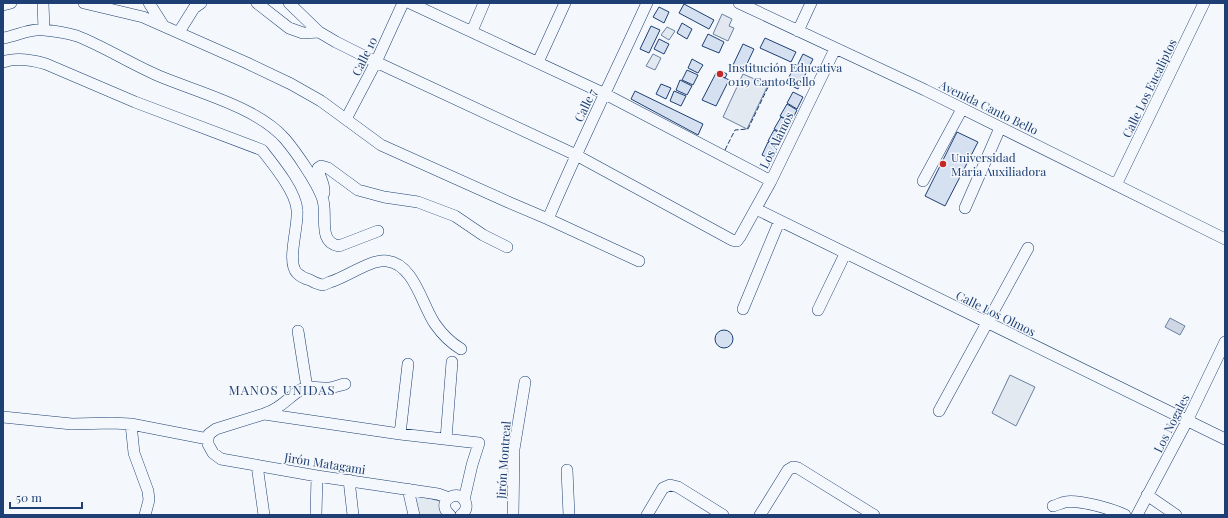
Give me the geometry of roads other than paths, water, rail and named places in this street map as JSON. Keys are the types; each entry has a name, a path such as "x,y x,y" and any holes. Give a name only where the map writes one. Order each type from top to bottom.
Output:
{"street":[{"path":"3,6 11,3"},
{"path":"43,3 44,30"},
{"path":"84,3 143,17 291,84 321,101 361,132 387,148 639,261"},
{"path":"149,3 163,25"},
{"path":"179,32 194,8 201,3"},
{"path":"256,3 289,28 303,33 319,32"},
{"path":"289,3 319,32 376,62 576,155"},
{"name":"Calle 10","path":"346,119 376,62 403,3"},
{"path":"410,3 605,94 771,181"},
{"path":"472,31 484,3"},
{"path":"538,62 565,3"},
{"name":"Calle 7","path":"548,219 576,155 647,3"},
{"name":"Avenida Canto Bello","path":"739,3 962,109 1225,238"},
{"path":"798,31 811,3"},
{"name":"Calle Los Eucaliptos","path":"1116,185 1204,3"},
{"path":"3,38 27,32 44,30 76,36 158,75 238,107 260,118 284,138 307,169 323,198"},
{"name":"Los Alamos","path":"576,155 732,240 737,241 771,181 835,49"},
{"path":"3,62 26,60 46,64 135,102 262,150 294,197 298,210 293,264 296,272 307,279 322,285 339,280 380,261 388,261 399,265 417,288 435,324 444,336 461,350"},
{"path":"923,181 962,109"},
{"path":"965,208 1000,128"},
{"path":"378,232 339,246 329,242 325,232 324,190 318,168 321,166 328,168 358,190 384,197 418,202 456,216 483,235 507,247"},
{"name":"Calle Los Olmos","path":"756,209 844,254 1225,439"},
{"path":"743,309 779,222"},
{"path":"940,411 986,323 1028,248"},
{"path":"818,310 844,254"},
{"path":"298,331 307,388"},
{"name":"Los Nogales","path":"1137,515 1187,421 1225,342"},
{"path":"446,439 452,362"},
{"path":"400,434 408,364"},
{"name":"Jirón Montreal","path":"513,515 514,449 525,382"},
{"path":"3,417 72,424 131,424 208,439 209,434 216,428 273,411 283,405 295,394 307,388 329,388 345,384"},
{"path":"264,414 400,434 479,443 464,500 466,506 463,514"},
{"path":"131,424 134,453 148,492 149,500 145,515"},
{"name":"Jirón Matagami","path":"208,439 208,444 213,453 220,459 317,476 438,494 449,498 455,495 464,500"},
{"path":"257,465 264,515"},
{"path":"760,515 788,470 792,468 798,468 874,515"},
{"path":"567,470 569,515"},
{"path":"316,515 317,476"},
{"path":"349,480 353,515"},
{"path":"647,515 664,488 670,485 678,487 723,515"},
{"path":"408,489 414,515"},
{"path":"1147,495 1176,515"},
{"path":"449,498 445,503 445,507 450,515"},
{"path":"1053,506 1065,502 1080,503 1114,510 1125,515"}],"place":[{"name":"Institución Educativa 0119 Canto Bello","path":"720,74"},
{"name":"Universidad Maria Auxiliadora","path":"943,164"}],"district":[{"name":"MANOS UNIDAS","path":"282,389"}]}
